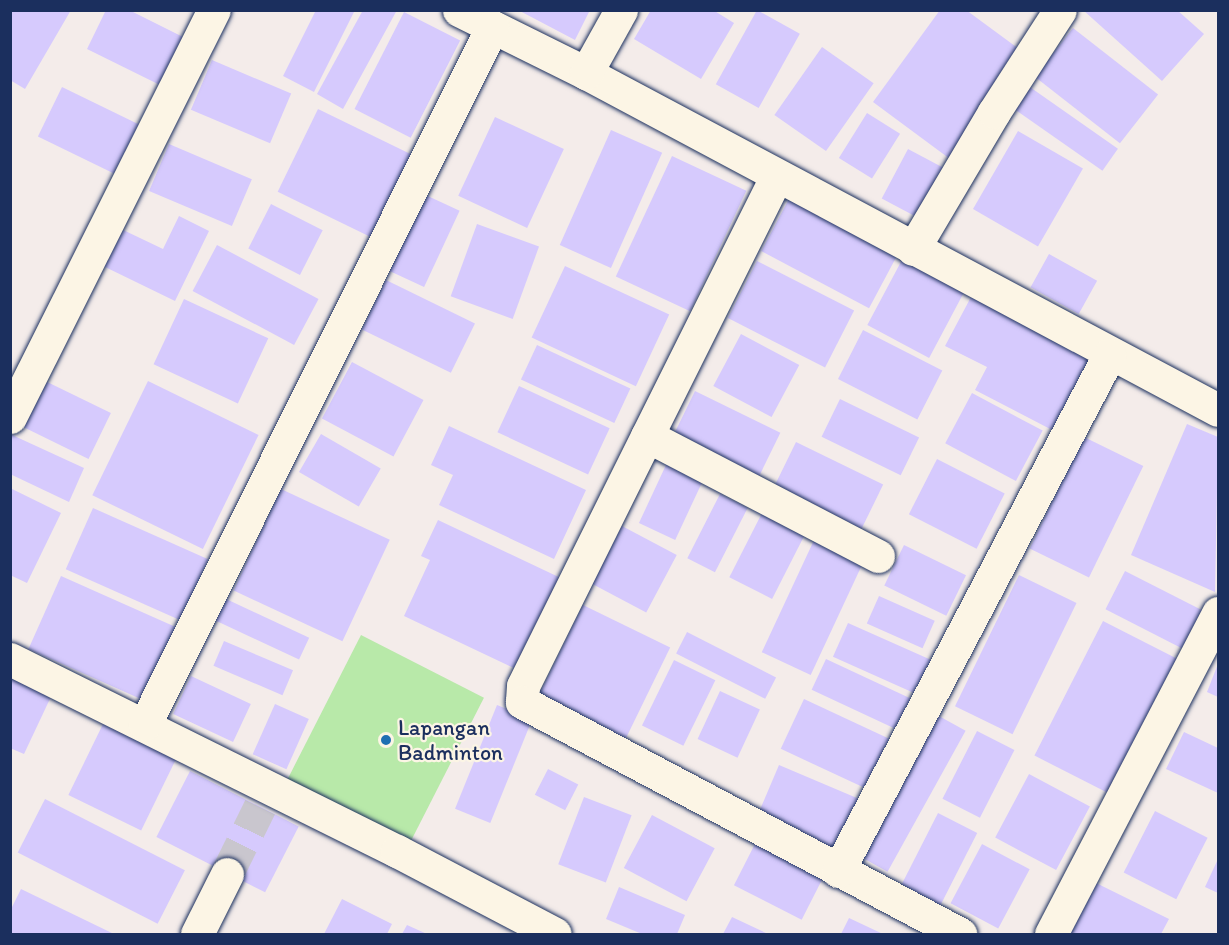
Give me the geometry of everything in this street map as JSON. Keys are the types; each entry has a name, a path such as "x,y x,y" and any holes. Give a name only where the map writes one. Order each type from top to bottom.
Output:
{"street":[{"path":"10,417 214,10"},
{"path":"459,10 586,73 1109,355 1218,410"},
{"path":"586,73 621,10"},
{"path":"913,249 994,112 1060,10"},
{"path":"145,724 492,27"},
{"path":"776,177 523,686 522,702 838,872 960,934"},
{"path":"838,872 1109,355"},
{"path":"647,436 878,556"},
{"path":"1051,934 1218,613"},
{"path":"10,659 145,724 265,797 555,934"},
{"path":"197,934 227,873"}],"green space":[{"name":"Lapangan Badminton","path":"361,635 484,698 410,844 287,781"}],"building":[{"path":"10,10 71,10 25,89 10,80"},
{"path":"106,10 129,10 189,40 166,88 87,49"},
{"path":"316,10 355,10 314,92 283,76"},
{"path":"363,10 397,10 343,109 317,94"},
{"path":"518,10 590,10 575,40"},
{"path":"651,10 713,10 734,23 701,79 634,39"},
{"path":"757,10 800,34 759,108 716,84"},
{"path":"940,10 966,10 1027,55 950,159 873,102"},
{"path":"1083,10 1177,10 1204,34 1162,81"},
{"path":"404,12 460,41 411,138 355,109"},
{"path":"1073,28 1158,94 1120,143 1035,77"},
{"path":"822,47 874,83 826,151 774,115"},
{"path":"212,60 291,94 270,143 191,110"},
{"path":"1027,85 1118,149 1102,171 1012,107"},
{"path":"62,87 145,127 121,177 38,136"},
{"path":"318,109 411,155 371,237 278,192"},
{"path":"867,113 900,134 872,179 839,158"},
{"path":"495,117 564,149 527,228 458,196"},
{"path":"611,130 662,153 611,268 560,245"},
{"path":"1018,131 1083,168 1038,246 973,209"},
{"path":"169,144 252,179 232,226 149,191"},
{"path":"908,149 949,171 923,221 882,198"},
{"path":"672,156 746,191 690,311 616,277"},
{"path":"417,191 460,211 424,287 382,267"},
{"path":"789,199 897,256 869,308 761,251"},
{"path":"271,204 323,230 300,275 248,249"},
{"path":"179,216 209,231 175,301 101,265 119,228 163,249"},
{"path":"477,224 539,247 513,319 451,296"},
{"path":"217,245 319,299 294,345 193,291"},
{"path":"1049,254 1097,281 1079,314 1031,287"},
{"path":"903,258 965,291 929,358 867,325"},
{"path":"757,261 854,310 825,368 728,318"},
{"path":"565,266 669,315 636,386 532,338"},
{"path":"386,280 475,323 451,373 362,329"},
{"path":"971,297 1091,359 1054,431 975,390 987,367 945,346"},
{"path":"184,299 268,338 238,404 154,364"},
{"path":"863,330 942,370 917,419 838,379"},
{"path":"741,334 799,365 772,417 713,386"},
{"path":"537,345 630,389 614,423 521,379"},
{"path":"352,362 424,400 393,457 322,419"},
{"path":"39,378 111,413 89,459 17,424"},
{"path":"148,381 259,435 203,549 92,495"},
{"path":"519,386 610,428 588,474 497,432"},
{"path":"695,391 780,433 756,482 671,440"},
{"path":"972,393 1043,431 1016,481 945,443"},
{"path":"840,399 919,438 901,475 822,437"},
{"path":"1187,424 1218,437 1215,592 1131,555"},
{"path":"449,426 586,490 554,559 439,505 453,475 431,465"},
{"path":"10,434 84,468 69,502 10,474"},
{"path":"321,434 381,468 359,507 299,472"},
{"path":"1084,437 1143,466 1089,577 1030,548"},
{"path":"796,442 883,485 861,530 774,488"},
{"path":"937,459 1005,494 977,549 909,514"},
{"path":"666,465 702,482 675,540 639,523"},
{"path":"10,488 61,513 27,583 10,575"},
{"path":"281,489 390,540 342,641 234,591"},
{"path":"720,494 748,508 715,572 687,558"},
{"path":"93,508 208,559 181,620 66,569"},
{"path":"762,513 805,535 772,599 729,577"},
{"path":"438,520 565,580 522,672 404,616 430,560 421,556"},
{"path":"622,526 677,555 646,612 591,583"},
{"path":"815,538 864,561 811,675 762,652"},
{"path":"904,545 966,575 946,616 884,585"},
{"path":"1125,571 1206,612 1187,651 1105,609"},
{"path":"1019,575 1077,603 1013,734 955,706"},
{"path":"61,576 181,629 148,702 28,649"},
{"path":"879,596 935,621 923,648 867,623"},
{"path":"224,598 309,638 299,659 214,620"},
{"path":"583,605 670,648 624,743 537,700"},
{"path":"1103,621 1181,660 1112,795 1034,756"},
{"path":"848,623 933,661 918,695 833,657"},
{"path":"687,632 776,677 765,699 676,653"},
{"path":"224,641 293,670 282,695 213,666"},
{"path":"826,659 911,699 897,730 812,690"},
{"path":"674,660 715,680 683,746 642,726"},
{"path":"1218,664 1218,697 1207,692"},
{"path":"10,665 56,686 24,754 10,748"},
{"path":"191,676 251,704 233,742 173,714"},
{"path":"720,691 760,710 737,758 698,739"},
{"path":"804,699 889,739 866,789 781,749"},
{"path":"275,704 309,719 286,769 253,754"},
{"path":"497,705 532,719 490,823 455,809"},
{"path":"928,710 966,731 888,872 850,851"},
{"path":"103,724 176,760 141,831 68,795"},
{"path":"977,731 1014,750 980,818 942,799"},
{"path":"1184,732 1218,748 1218,793 1166,769"},
{"path":"779,765 863,801 839,857 755,821"},
{"path":"548,769 578,784 565,810 535,795"},
{"path":"190,771 299,826 265,892 156,837"},
{"path":"1029,774 1090,806 1056,870 995,838"},
{"path":"584,797 632,815 606,882 558,864"},
{"path":"45,799 185,870 158,924 18,852"},
{"path":"1155,811 1208,838 1176,899 1124,872"},
{"path":"938,813 977,833 940,905 901,885"},
{"path":"652,815 715,848 687,901 624,868"},
{"path":"758,838 826,873 802,920 734,885"},
{"path":"982,844 1030,869 998,929 951,903"},
{"path":"1218,859 1218,893 1205,887"},
{"path":"1092,881 1169,919 1161,934 1067,933"},
{"path":"619,887 685,915 677,934 642,934 606,919"},
{"path":"21,889 114,934 10,934 10,911"},
{"path":"342,899 392,924 387,934 324,934"},
{"path":"732,917 768,934 723,934"},
{"path":"849,918 883,934 841,934"},
{"path":"407,925 427,934 402,934"}],"tunnel":[{"path":"227,874 260,807"}],"place":[{"name":"Lapangan Badminton","path":"386,740"}]}
